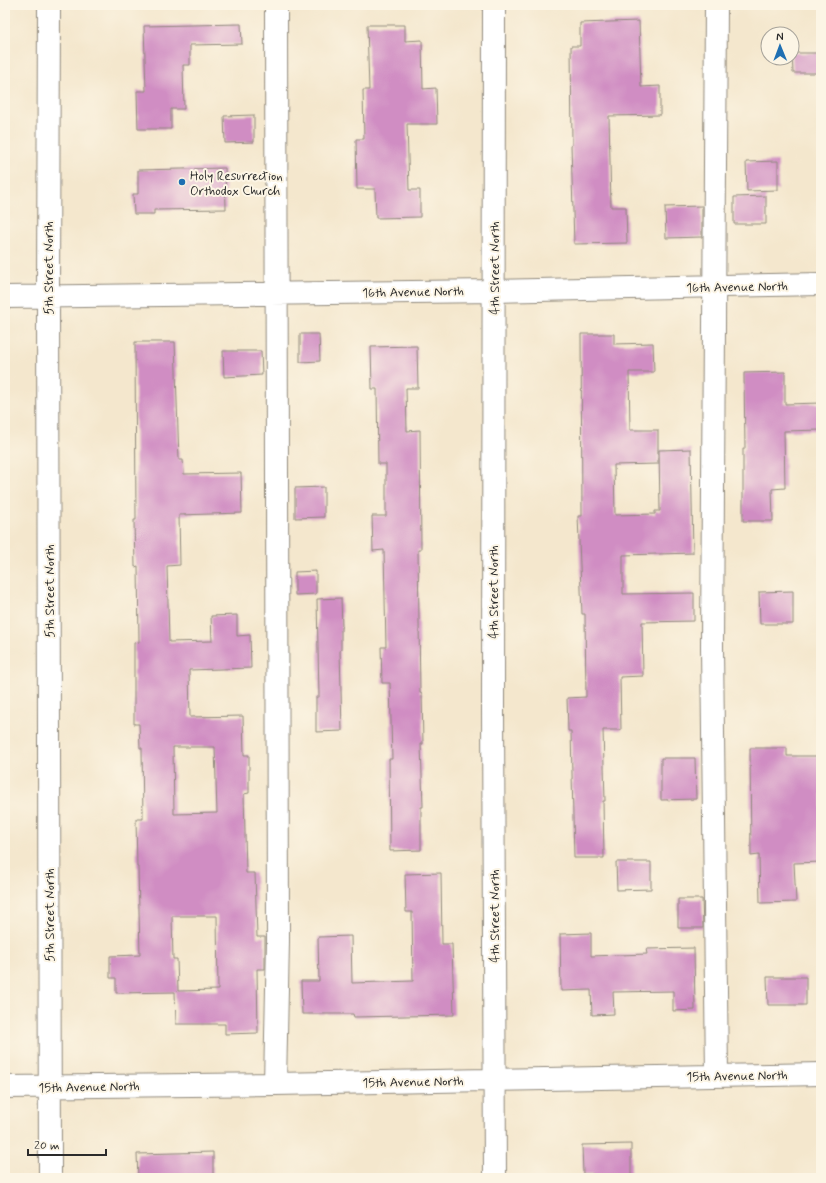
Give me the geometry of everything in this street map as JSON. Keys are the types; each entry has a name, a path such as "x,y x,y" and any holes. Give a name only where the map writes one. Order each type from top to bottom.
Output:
{"street":[{"name":"5th Street North","path":"49,5 48,296 50,1178"},
{"path":"276,5 278,293 278,941 276,1084"},
{"name":"4th Street North","path":"494,5 493,716 495,1178"},
{"path":"716,5 712,647 716,1076"},
{"name":"16th Avenue North","path":"5,297 494,291 821,284"},
{"name":"15th Avenue North","path":"5,1087 276,1084 821,1074"}],"building":[{"path":"639,21 641,87 660,86 660,115 609,116 611,207 626,207 627,243 574,244 571,145 571,46 580,46 580,23"},
{"path":"241,24 242,44 190,45 190,65 183,65 184,109 171,109 171,129 138,129 137,91 146,91 144,26"},
{"path":"367,25 405,25 405,41 422,40 423,89 436,88 437,124 407,124 409,190 420,190 420,217 376,218 375,189 357,189 356,139 364,139 363,90 369,90"},
{"path":"800,53 820,53 820,73 793,73 793,66 800,66"},
{"path":"254,115 254,142 225,143 224,116"},
{"path":"778,161 778,190 747,191 746,162"},
{"name":"Holy Resurrection Orthodox Church","path":"225,168 226,209 154,210 154,214 134,214 133,194 138,194 138,170"},
{"path":"766,196 766,224 734,224 734,197"},
{"path":"702,206 702,237 666,238 665,207"},
{"path":"300,334 319,334 320,361 300,362"},
{"path":"581,334 614,334 614,344 653,343 654,372 629,372 630,430 658,430 658,464 614,465 615,515 655,514 655,511 660,511 659,450 691,449 693,553 623,555 623,594 694,593 694,621 642,622 643,676 620,677 621,730 603,730 605,801 603,801 604,858 574,858 571,731 568,731 567,698 586,697 585,614 582,614 578,516 582,516"},
{"path":"135,342 175,342 179,460 183,460 184,474 241,473 242,513 179,515 180,565 167,566 169,642 212,641 211,616 237,615 237,636 250,635 251,668 189,670 190,717 243,716 244,755 249,755 249,793 244,794 246,873 255,873 257,937 265,937 265,969 257,969 258,1033 225,1034 225,1024 176,1024 175,992 116,993 116,978 110,978 110,956 140,955 136,819 143,819 142,748 140,748 139,724 134,724 134,643 139,642 138,566 135,567 134,520 136,520","holes":["173,747 215,747 217,813 174,814","172,916 217,916 218,990 178,991 177,959 173,959"]},
{"path":"417,346 418,388 406,388 407,431 420,430 421,550 418,550 420,693 422,693 423,744 421,744 423,807 421,807 421,850 390,851 389,759 392,759 390,683 382,683 381,647 386,647 384,550 373,551 372,516 386,516 386,464 378,464 377,389 372,389 371,347"},
{"path":"223,351 261,351 262,375 224,377"},
{"path":"785,372 785,404 821,403 821,430 784,431 785,488 772,489 773,521 743,521 743,449 745,449 744,373"},
{"path":"324,487 324,517 295,518 295,488"},
{"path":"316,571 316,594 295,595 295,572"},
{"path":"793,591 793,624 760,624 759,592"},
{"path":"341,598 342,627 340,650 342,731 316,732 316,697 319,697 317,599"},
{"path":"750,748 787,748 787,756 821,756 821,862 794,863 796,902 760,903 759,855 751,856"},
{"path":"661,758 695,758 696,799 661,800"},
{"path":"616,862 651,862 651,889 617,890"},
{"path":"441,873 442,944 452,944 454,1015 354,1017 353,1014 302,1014 301,981 319,981 318,937 351,936 352,983 413,981 412,912 406,912 405,874"},
{"path":"678,899 702,899 703,928 678,928"},
{"path":"591,933 591,956 647,954 646,949 694,948 695,1010 673,1011 673,991 613,992 614,1014 592,1015 591,990 561,991 560,934"},
{"path":"767,977 806,977 806,1005 768,1005"},
{"path":"631,1144 631,1178 593,1178 593,1174 583,1174 582,1145"},
{"path":"213,1152 213,1178 138,1178 137,1154"}],"place":[{"name":"Holy Resurrection Orthodox Church","path":"182,182"}]}
